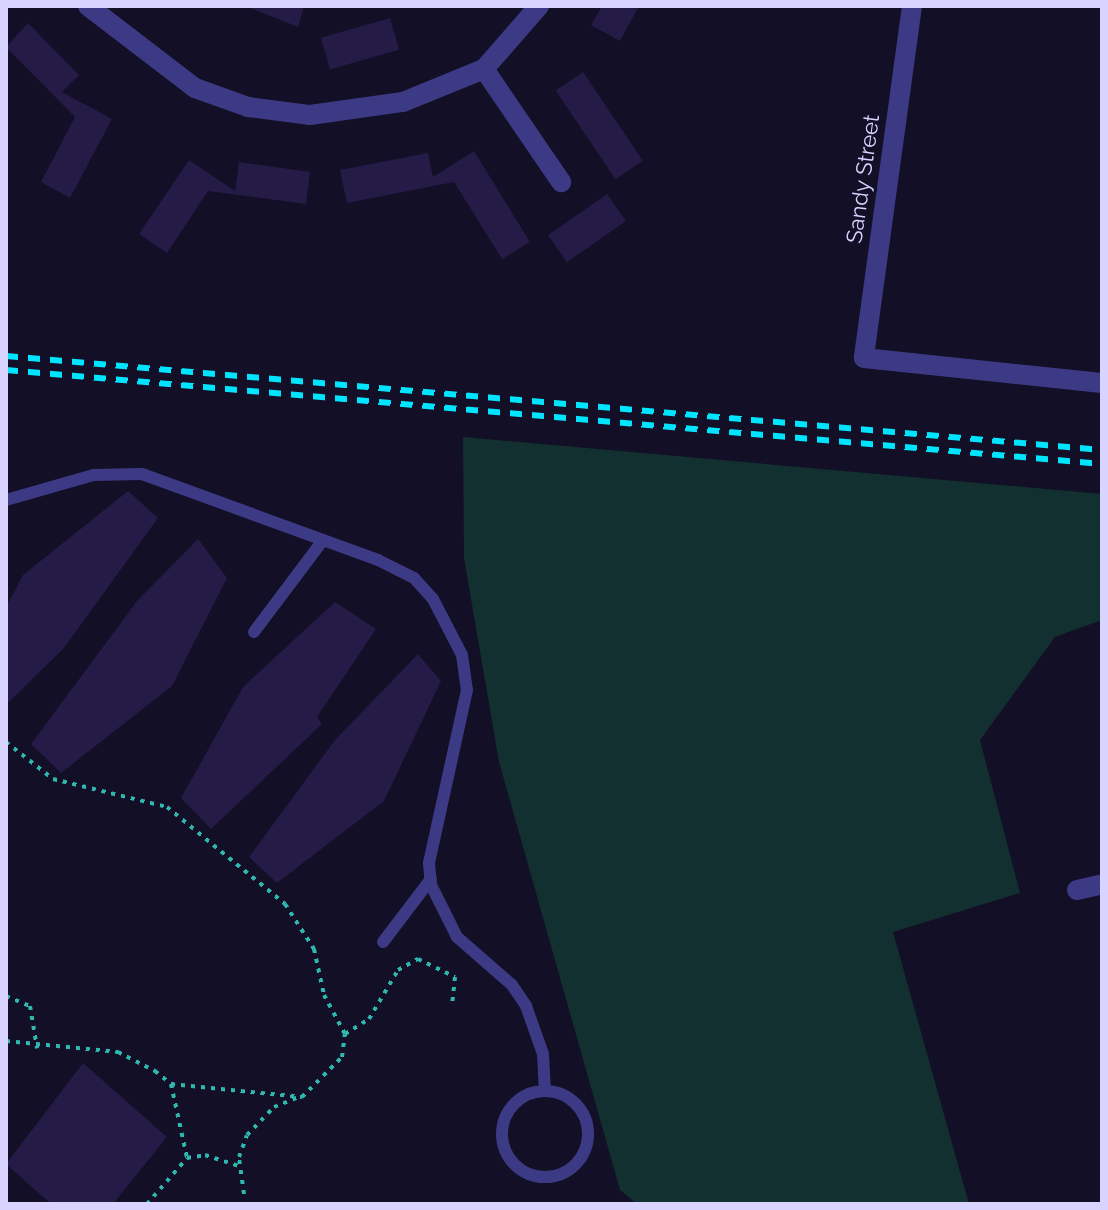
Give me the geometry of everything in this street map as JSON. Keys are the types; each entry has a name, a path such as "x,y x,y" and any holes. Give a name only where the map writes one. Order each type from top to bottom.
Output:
{"street":[{"path":"88,6 185,83 283,113 373,109 484,69 539,6"},
{"name":"Sandy Street","path":"912,6 864,358 1102,383"},
{"path":"484,69 561,182"},
{"path":"1077,890 1102,884"}],"lane":[{"path":"6,500 94,475 142,474 323,540 414,578 449,620 462,655 463,727 431,879 383,942"},
{"path":"254,632 323,540"},
{"path":"431,879 457,937 512,985 526,1006 543,1054 545,1091"},
{"path":"545,1091 578,1105 589,1131 571,1169 544,1177 517,1167 502,1128 514,1103 545,1091"}],"path":[{"path":"6,742 53,779 167,807 285,904 314,949 324,995 345,1034 342,1057 302,1097 260,1118 239,1166 244,1194"},
{"path":"345,1034 369,1019 398,970 418,959 455,977 452,1005"},
{"path":"6,996 30,1006 37,1048"},
{"path":"6,1041 37,1048 118,1052 171,1084 302,1097"},
{"path":"171,1084 187,1158"},
{"path":"147,1204 187,1158 205,1155 239,1166"}],"green space":[{"path":"463,437 1102,494 1102,620 1055,637 980,740 1020,893 893,932 969,1204 637,1204 620,1190 499,762 464,558"}],"building":[{"path":"245,6 304,6 298,27"},
{"path":"602,6 639,6 620,41 591,25"},
{"path":"390,18 399,50 330,70 321,38"},
{"path":"28,23 79,75 62,92 112,119 70,198 41,182 75,117 6,47"},
{"path":"583,72 643,161 615,179 556,90"},
{"path":"474,151 530,242 502,259 454,182 347,203 340,170 428,153 433,177"},
{"path":"189,160 235,191 239,162 310,172 306,204 208,191 167,253 139,234"},
{"path":"607,194 626,221 567,262 548,235"},
{"path":"128,491 158,518 64,648 6,705 6,607 23,575"},
{"path":"198,539 227,578 172,686 61,773 31,744 137,601"},
{"path":"335,602 376,629 317,717 322,724 211,829 181,798 243,687"},
{"path":"418,654 441,681 384,801 277,883 249,857 335,740"},
{"path":"83,1063 167,1137 113,1204 51,1204 6,1164"}],"railway":[{"path":"6,356 1102,450"},
{"path":"6,370 1102,464"}]}
